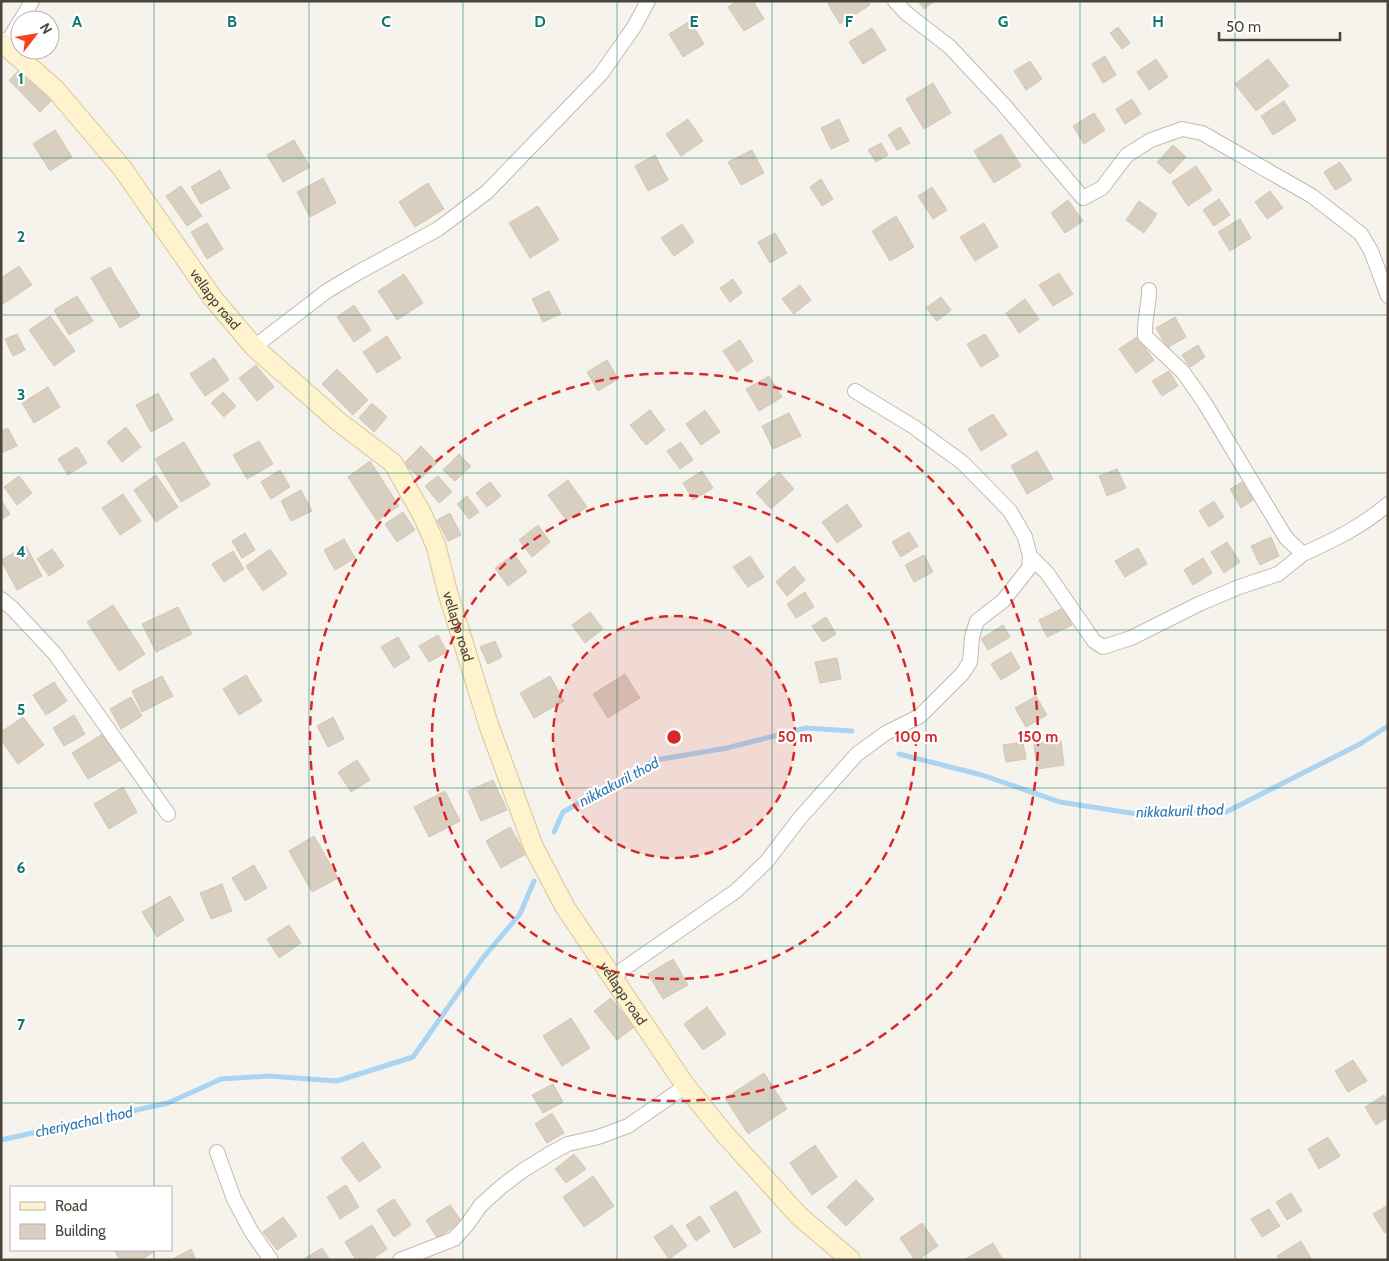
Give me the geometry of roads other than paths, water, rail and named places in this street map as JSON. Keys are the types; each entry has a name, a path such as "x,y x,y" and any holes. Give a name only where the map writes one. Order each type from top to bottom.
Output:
{"main road":[{"name":"vellapp road","path":"3,44 55,89 122,168 212,297 254,347 339,422 393,463 422,514 436,546 447,590 488,726 534,848 565,907 685,1084 722,1131 799,1216 851,1260"}],"street":[{"path":"254,347 327,291 438,229 487,192 601,74 634,27 648,1"},
{"path":"895,1 906,13 950,47 1004,105 1083,198 1102,188 1127,155 1151,140 1182,129 1202,133 1312,196 1360,234 1370,250 1388,296"},
{"path":"1149,290 1149,301 1144,323 1145,336 1183,372 1204,402 1286,538 1302,554"},
{"path":"612,977 736,891 767,861 800,818 857,754 886,733 920,716 962,674 970,662 972,637 977,621 1003,601 1020,582 1029,568 1030,556 1026,537 1010,511 963,463 914,427 855,391"},
{"path":"1030,556 1047,573 1094,641 1103,646 1131,638 1199,604 1239,587 1278,574 1302,554 1326,544 1375,516 1388,504"},
{"path":"1,599 13,609 55,654 168,814"},
{"path":"400,1260 454,1239 481,1205 529,1166 568,1144 598,1138 628,1126 680,1090 685,1084"},
{"path":"217,1152 234,1199 251,1231 271,1260"}],"waterway":[{"name":"nikkakuril thod","path":"899,754 982,775 1060,802 1137,814 1226,812 1360,744 1388,726"},
{"name":"nikkakuril thod","path":"554,832 563,812 656,760 727,748 806,728 852,731"},
{"name":"cheriyachal thod","path":"1,1140 168,1103 221,1079 269,1076 337,1081 413,1057 482,959 520,914 534,881"}]}
